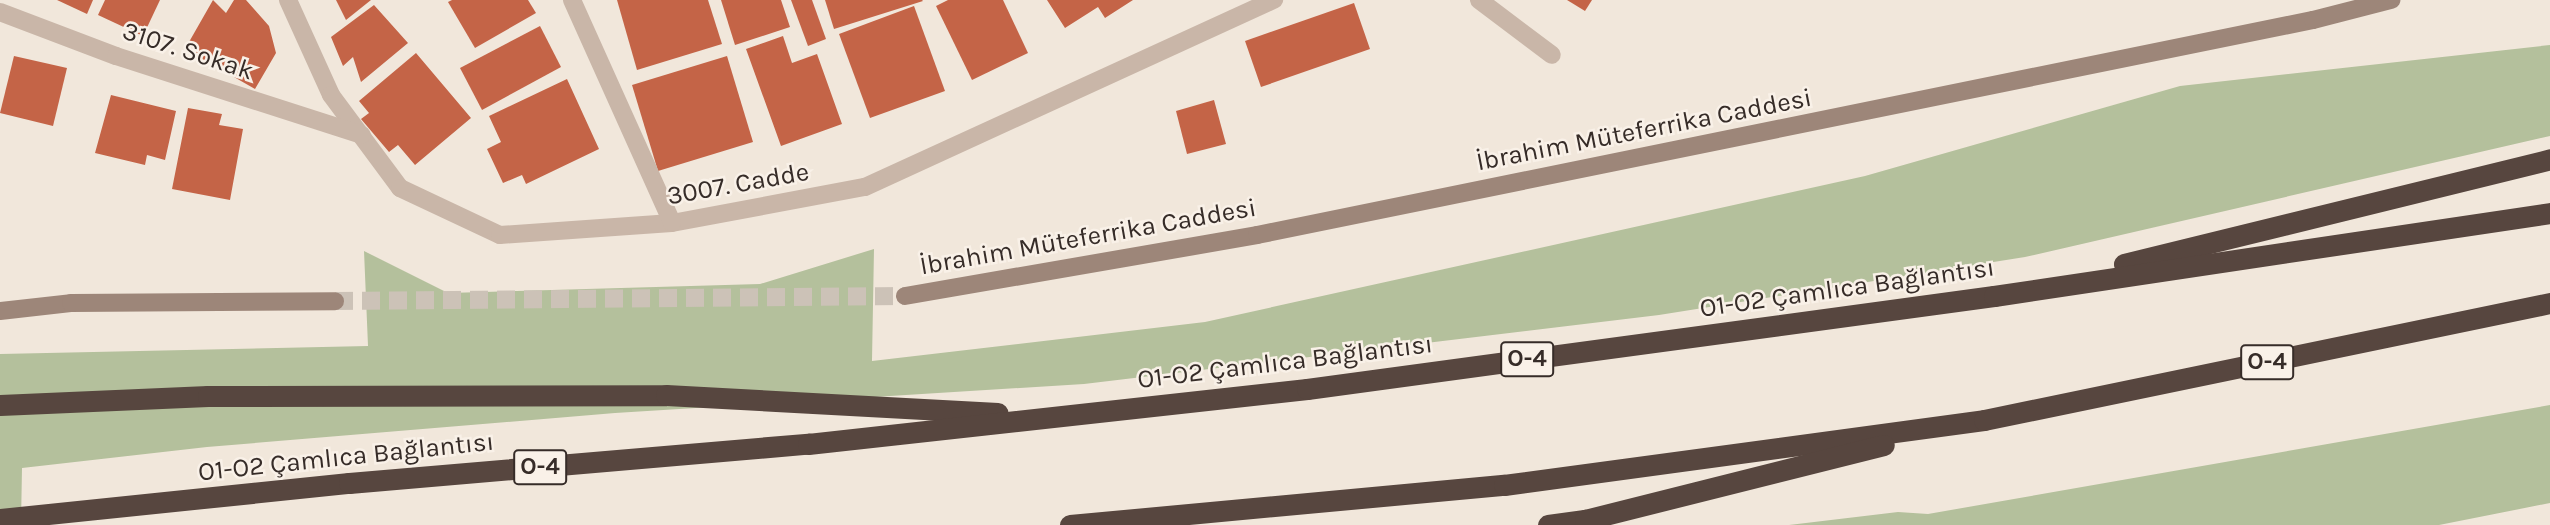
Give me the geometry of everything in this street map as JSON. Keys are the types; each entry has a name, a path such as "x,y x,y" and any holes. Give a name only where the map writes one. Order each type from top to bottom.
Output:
{"highway":[{"path":"1994,296 2550,159"},
{"name":"O1-O2 Çamlıca Bağlantısı","path":"10,519 1059,417 1307,389 1994,296 2550,212"},
{"name":"O-4","path":"1070,525 1504,485 1984,420 2550,303"},
{"path":"0,405 208,396 653,394 1059,417"},
{"path":"1548,525 1585,520 1984,420"}],"main road":[{"name":"İbrahim Müteferrika Caddesi","path":"905,296 1270,232 2300,23 2391,0"},
{"path":"0,311 71,303 335,301"}],"street":[{"name":"3007. Cadde","path":"288,0 331,94 400,188 500,234 672,223 865,187 1274,0"},
{"path":"572,0 672,223"},
{"path":"1479,0 1552,55"},
{"name":"3107. Sokak","path":"0,12 116,56 362,135"}],"green space":[{"path":"2550,45 2550,136 2025,257 1659,315 1084,384 615,413 207,447 22,468 21,525 0,525 0,354 368,346 364,251 448,293 760,284 874,249 872,361 1205,322 1865,176 2180,86"},
{"path":"2550,405 2550,503 2439,525 1789,525 1898,512 1928,514"}],"building":[{"path":"57,0 93,0 87,14"},
{"path":"105,0 160,0 143,36 98,15"},
{"path":"213,0 226,13 234,0 246,0 269,26 276,53 255,89 185,49"},
{"path":"336,0 371,0 346,20"},
{"path":"528,0 536,13 475,48 448,2"},
{"path":"617,0 708,0 722,44 637,70"},
{"path":"721,0 781,0 790,27 735,45"},
{"path":"791,0 812,0 826,39 808,46"},
{"path":"825,0 922,0 923,1 834,29"},
{"path":"948,0 1003,0 1028,53 972,80 936,6"},
{"path":"1047,0 1133,0 1105,18 1098,7 1065,28"},
{"path":"1567,0 1592,0 1585,11"},
{"path":"1354,3 1370,49 1261,87 1245,41"},
{"path":"374,5 408,43 361,82 353,57 343,66 331,37"},
{"path":"914,6 945,91 870,118 839,34"},
{"path":"540,26 561,67 482,110 460,68"},
{"path":"783,36 792,63 817,54 842,124 781,146 746,49"},
{"path":"416,53 471,118 415,165 398,145 389,152 361,119 369,113 359,101"},
{"path":"14,56 67,68 53,126 0,113"},
{"path":"727,56 753,142 658,171 632,85"},
{"path":"567,79 599,149 526,184 522,175 503,183 487,149 501,142 489,116"},
{"path":"111,95 176,111 165,160 147,155 145,165 95,153"},
{"path":"1214,100 1226,144 1187,154 1176,111"},
{"path":"188,108 222,114 219,125 243,129 230,200 172,189"}],"tunnel":[{"path":"335,301 905,296"}]}
